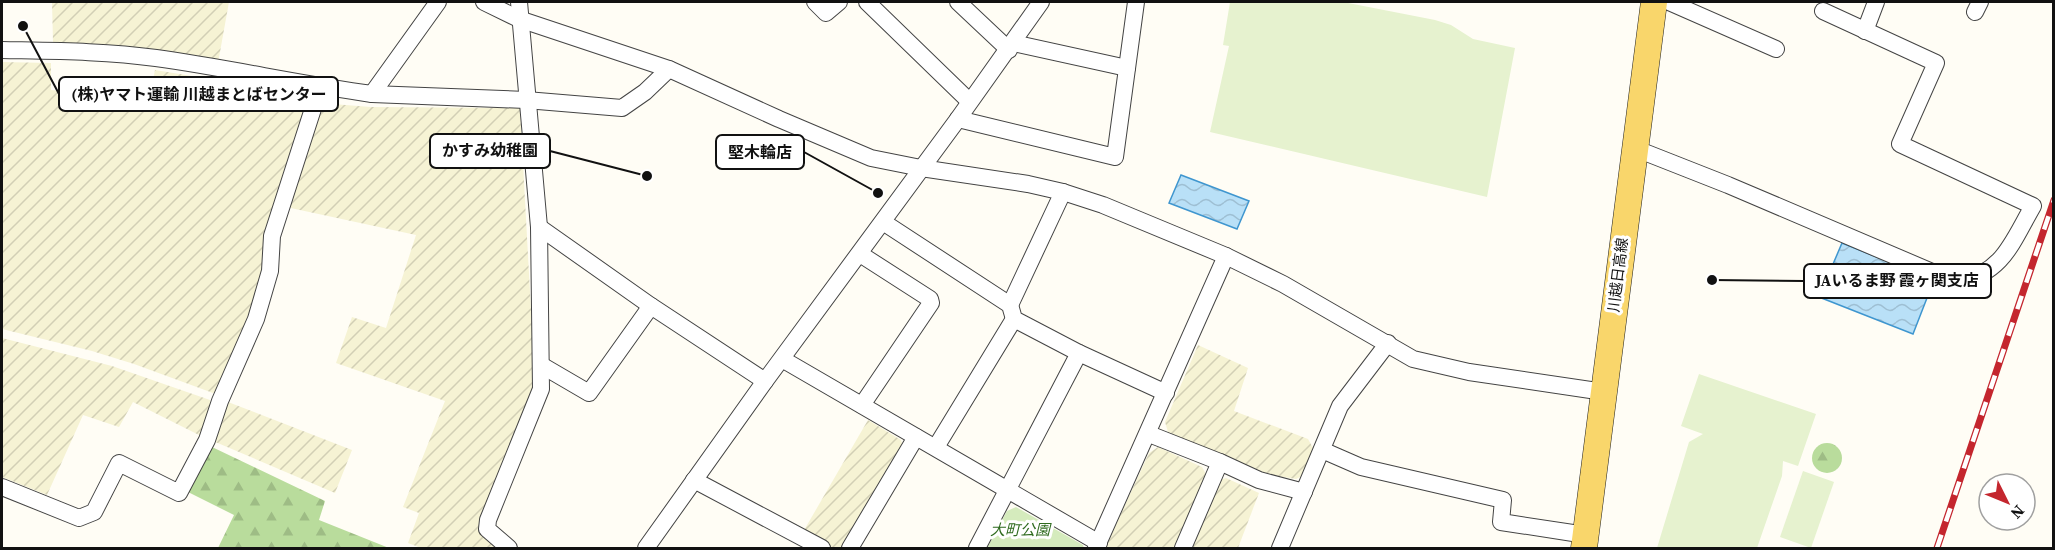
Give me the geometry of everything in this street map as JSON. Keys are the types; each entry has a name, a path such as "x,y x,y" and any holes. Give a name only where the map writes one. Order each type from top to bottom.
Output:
{"main road":[{"name":"川越日高線","path":"1585,542 1654,2"}],"street":[{"path":"372,94 438,2"},
{"path":"484,2 519,19 669,69 872,158 921,168 1028,184 1103,205 1226,256 1283,284 1413,359 1469,372 1604,392"},
{"path":"508,549 487,529 488,520 542,389 538,227 519,2"},
{"path":"815,2 826,13 839,2"},
{"path":"867,2 969,101"},
{"path":"958,2 1011,46 1127,69"},
{"path":"650,548 694,480 1041,2"},
{"path":"958,119 1115,157 1136,2"},
{"path":"1669,2 1776,49"},
{"path":"1865,31 1876,2"},
{"path":"1634,148 1728,185 1958,283 1984,274 2002,259 2033,206 1900,144 1936,63 1823,11"},
{"path":"2,51 91,51 156,58 372,94 526,100 622,108 645,92 669,69"},
{"path":"2,487 79,518 94,512 119,463 179,493 207,440 220,401 256,319 270,270 272,236 320,87"},
{"path":"936,447 1012,312 1063,192"},
{"path":"883,222 1012,312 1079,353 1166,393"},
{"path":"538,227 651,306 765,381"},
{"path":"860,254 930,299 930,303 862,405"},
{"path":"782,359 1009,489 1097,546 1149,434 1226,256"},
{"path":"541,364 589,393 651,306"},
{"path":"1280,549 1340,406 1388,344"},
{"path":"977,549 1079,353"},
{"path":"1149,434 1259,480 1304,492"},
{"path":"850,549 916,437"},
{"path":"1322,450 1361,467 1503,500 1501,522 1585,542"},
{"path":"1184,549 1220,462"},
{"path":"694,480 822,549"}],"shaded area":[{"path":"52,2 229,2 218,63 53,42"},
{"path":"2,62 51,63 51,90 149,100 155,70 308,95 312,99 248,326 219,391 213,393 92,351 2,329"},
{"path":"320,103 371,107 520,108 535,384 479,526 479,530 501,548 421,548 408,543 419,513 403,507 445,401 336,363 352,317 386,328 416,235 286,207"},
{"path":"2,338 112,366 210,400 212,412 201,436 133,402 119,427 83,415 47,495 2,477"},
{"path":"1198,345 1248,368 1234,411 1308,439 1313,448 1302,476 1296,479 1264,474 1168,432 1165,422"},
{"path":"228,402 352,450 335,493 213,441"},
{"path":"868,420 901,440 903,447 844,548 833,548 803,532"},
{"path":"1158,447 1202,467 1207,476 1176,548 1105,548 1149,453"},
{"path":"1226,478 1259,493 1238,548 1190,548 1216,481"}],"green space":[{"path":"1230,2 1343,2 1435,20 1451,25 1473,39 1515,48 1487,197 1210,132 1229,46 1223,45"},
{"path":"1699,374 1816,414 1798,466 1783,461 1782,476 1757,548 1657,548 1689,442 1703,434 1681,426"},
{"path":"1827,443 1838,447 1842,458 1838,469 1827,473 1816,469 1812,458 1816,447"},
{"path":"212,447 325,501 319,520 389,548 218,548 234,515 188,492"},
{"path":"1803,471 1834,482 1811,548 1780,537"},
{"name":"大町公園","path":"1016,507 1083,545 1084,548 987,548 1007,511"}],"water":[{"path":"1181,175 1249,201 1237,229 1169,203"},
{"path":"1842,243 1934,280 1913,334 1819,297"}],"railway":[{"path":"1937,548 2054,200"}],"place":[{"name":"(株)ヤマト運輸 川越まとばセンター","path":"23,26"},
{"name":"かすみ幼稚園","path":"647,176"},
{"name":"堅木輪店","path":"878,193"},
{"name":"JAいるま野 霞ヶ関支店","path":"1712,280"}]}
